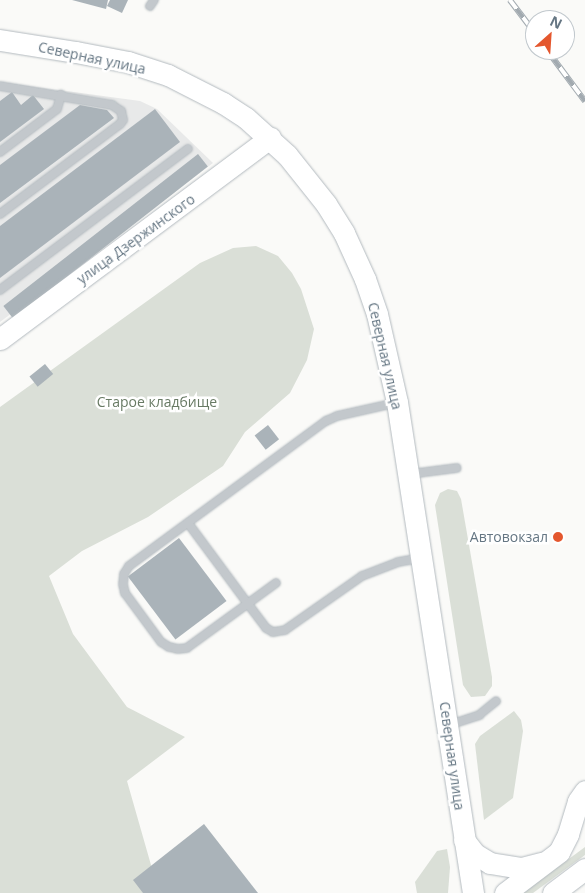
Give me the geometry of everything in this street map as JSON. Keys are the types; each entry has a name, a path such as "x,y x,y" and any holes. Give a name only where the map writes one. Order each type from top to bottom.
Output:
{"main road":[{"name":"Северная улица","path":"0,40 128,62 168,75 223,103 270,138 305,175 326,204 354,252 377,314 397,402 410,474 473,893"},
{"name":"улица Дзержинского","path":"0,339 270,138"},
{"path":"464,840 482,859 499,866 528,868 555,856 568,834 578,801 585,791"},
{"path":"505,893 585,833"},
{"path":"553,893 585,869"}],"lane":[{"path":"0,86 112,105 120,111 123,120 0,214"},
{"path":"0,152 57,109 61,95"},
{"path":"0,290 188,148"},
{"path":"276,583 187,648 178,649 168,647 161,642 124,593 123,584 124,574 129,566 326,421 338,416 397,402"},
{"path":"410,474 457,468"},
{"path":"188,523 266,628 278,632 362,576 398,562 423,558"},
{"path":"447,725 479,715 496,701"}],"shaded area":[{"path":"0,82 140,101 157,109 213,163 0,322"}],"green space":[{"name":"Старое кладбище","path":"256,246 278,256 292,273 301,289 314,329 307,360 290,393 245,432 223,466 148,517 82,551 49,576 73,634 127,707 185,737 127,781 159,893 0,893 0,407 200,263 233,248"},
{"path":"448,489 457,491 461,499 492,677 492,686 485,696 471,697 463,685 435,505 440,493"},
{"path":"514,711 521,720 523,731 513,798 484,820 475,744 480,736"},
{"path":"585,847 585,855 533,893 523,893"},
{"path":"447,849 450,867 448,893 417,893 415,882 437,851"}],"building":[{"path":"72,0 108,0 106,9"},
{"path":"110,0 128,0 122,13 107,6"},
{"path":"12,92 21,105 33,95 44,109 0,142 0,101"},
{"path":"80,105 107,110 114,118 0,203 0,165"},
{"path":"155,109 180,142 0,278 0,226"},
{"path":"198,154 208,167 13,319 3,306"},
{"path":"45,364 53,374 38,387 29,377"},
{"path":"268,425 279,439 266,450 255,435"},
{"path":"179,538 227,601 175,640 128,577"},
{"path":"204,824 258,893 143,893 133,880"}],"railway":[{"path":"510,0 525,20"},
{"path":"554,60 585,101"}],"place":[{"name":"Автовокзал","path":"558,537"}]}
